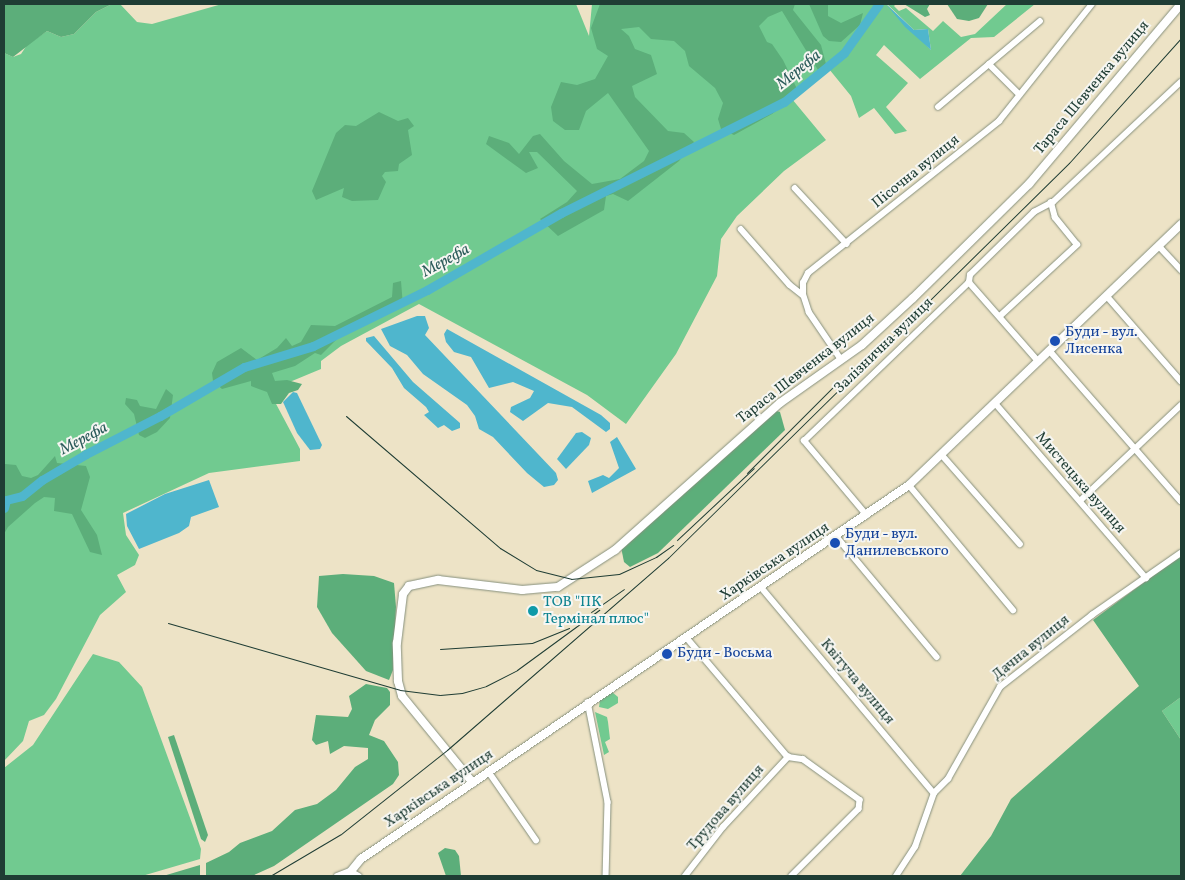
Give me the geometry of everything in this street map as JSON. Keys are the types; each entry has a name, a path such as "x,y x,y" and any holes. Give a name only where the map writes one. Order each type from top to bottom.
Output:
{"street":[{"name":"Пісочна вулиця","path":"803,295 803,283 808,273 847,244 999,121 1092,4"},
{"name":"Тараса Шевченка вулиця","path":"473,783 402,696 398,682 397,643 402,594 409,586 423,581 522,590 558,587 615,550 780,403 841,360 913,298 1029,184 1181,4"},
{"path":"938,107 1040,21"},
{"path":"989,64 1019,94"},
{"name":"Залізнична вулиця","path":"868,516 804,441 969,282 970,275 1034,212 1051,203 1181,82"},
{"path":"795,188 847,244"},
{"path":"1000,316 1076,244 1055,218 1051,203"},
{"name":"Харківська вулиця","path":"349,873 361,859 405,828 588,702 868,516 910,485 943,456 1181,224"},
{"path":"741,229 790,285 803,295 809,313 841,360"},
{"path":"1159,246 1181,270"},
{"path":"969,282 1039,362"},
{"path":"1106,296 1181,382"},
{"path":"1050,351 1137,448 1181,501"},
{"name":"Мистецька вулиця","path":"996,404 1146,578"},
{"path":"1080,501 1181,405"},
{"path":"943,456 1020,544"},
{"path":"910,485 1014,610"},
{"path":"837,537 937,657"},
{"name":"Дачна вулиця","path":"896,876 915,847 934,792 948,778 1000,687 1092,614 1181,553"},
{"name":"Квітуча вулиця","path":"761,587 934,792"},
{"path":"687,638 788,757 803,759 860,800 859,809 792,876"},
{"path":"588,702 608,802 606,876"},
{"name":"Трудова вулиця","path":"685,876 723,827 788,757"},
{"path":"488,772 536,840"},
{"path":"338,876 349,873 359,876"}],"green space":[{"path":"4,4 112,4 96,12 74,34 61,37 47,31 13,57 4,53"},
{"path":"112,4 120,4 137,22 152,24 222,4 576,4 589,36 592,4 886,4 931,50 928,29 914,30 887,4 896,4 894,6 899,11 906,8 933,31 943,21 961,37 975,34 1007,4 1035,4 994,37 971,38 920,79 884,45 876,55 908,83 886,107 907,131 895,134 874,108 859,118 851,96 829,69 792,99 826,140 784,171 737,216 721,239 717,276 676,354 626,424 587,395 419,304 341,346 321,361 321,369 280,386 275,402 300,449 300,461 209,473 123,513 126,535 139,555 135,565 117,575 126,592 100,615 56,699 44,715 29,721 23,741 4,761 4,53 13,57 21,54 27,45 47,31 61,37 74,34 96,12"},
{"path":"600,4 795,4 793,10 821,45 826,64 818,70 782,11 768,17 759,26 767,42 772,44 783,60 799,93 772,114 734,135 721,129 718,119 723,103 715,88 689,66 685,51 674,41 651,39 639,27 621,29 629,36 635,49 651,55 657,74 632,86 635,97 668,131 684,133 694,142 679,161 628,201 613,194 606,196 604,210 558,236 540,219 567,202 577,191 537,152 529,152 538,168 526,173 486,144 489,136 509,143 519,154 533,136 540,134 564,161 592,184 620,179 644,161 649,151 608,93 586,111 579,130 565,130 553,121 551,107 561,82 577,85 595,79 608,56 597,49 591,28"},
{"path":"809,4 828,4 828,16 841,23 863,13 860,25 841,42 829,41 823,36"},
{"path":"904,4 930,4 927,9 930,15 925,17"},
{"path":"947,4 988,4 979,18 969,21 957,19"},
{"path":"379,112 398,121 408,118 414,126 408,130 412,155 399,164 398,171 385,172 382,176 386,182 378,200 352,201 342,197 344,188 316,200 312,191 336,133 345,125 356,126"},
{"path":"401,281 403,306 337,339 321,355 315,353 295,366 272,373 275,381 287,380 302,384 298,390 289,393 281,404 272,404 267,392 251,386 251,381 222,389 213,381 212,373 217,362 241,348 257,360 277,348 286,338 292,346 301,342 311,325 335,326 392,297 393,283"},
{"path":"166,389 173,395 170,418 157,432 145,438 139,435 134,414 125,404 126,398 137,400 140,406 156,409"},
{"path":"773,410 780,412 785,430 658,553 630,567 624,562 621,547"},
{"path":"55,456 57,463 86,466 90,477 81,510 97,535 102,555 90,552 72,514 54,511 55,498 44,497 35,503 8,527 4,534 5,464 16,465 22,476 31,478 38,475"},
{"path":"1181,555 1181,697 1162,711 1181,740 1181,876 960,876 991,836 1011,799 1139,686 1093,620"},
{"path":"343,574 374,576 394,583 396,607 393,670 389,680 366,671 332,633 317,607 319,576"},
{"path":"93,654 119,662 142,687 201,849 200,859 142,876 4,876 4,768 33,745"},
{"path":"366,684 387,688 390,692 390,705 375,720 369,735 384,741 398,762 399,775 393,784 274,866 252,876 206,876 206,863 229,852 240,843 272,831 295,810 317,804 336,790 355,767 368,759 368,748 344,746 330,754 328,741 316,745 312,740 316,715 348,717 352,709 349,696"},
{"path":"612,692 618,697 618,703 608,709 599,707 600,700"},
{"path":"1181,697 1181,740 1162,711"},
{"path":"595,712 607,717 610,739 605,742 609,752 604,755"},
{"path":"174,735 208,835 205,842 201,839 168,737"},
{"path":"445,848 455,850 459,856 461,876 446,876 438,853"},
{"path":"200,865 200,876 163,876"}],"water":[{"path":"886,4 914,30 928,29 931,50 905,27"},
{"path":"417,316 425,316 429,328 425,335 556,473 558,480 554,485 544,487 527,473 493,437 479,429 475,416 467,405 423,374 407,355 390,346 381,329"},
{"path":"447,329 601,415 610,423 610,429 606,432 572,407 548,403 523,421 510,412 511,407 530,398 534,391 513,382 489,388 471,357 454,352 446,342 444,334"},
{"path":"374,336 413,382 460,423 460,428 452,431 444,425 438,428 424,415 429,412 426,407 404,388 392,368 366,341 366,338"},
{"path":"293,392 297,393 322,445 320,449 310,450 297,433 283,402"},
{"path":"582,432 591,438 589,445 566,469 557,459 576,433"},
{"path":"617,437 636,469 592,493 588,481 603,475 609,478 619,468 610,442"},
{"path":"209,480 219,507 191,517 189,526 179,533 139,549 127,526 126,514 165,494"}],"waterway":[{"name":"Мерефа","path":"4,508 6,500 22,496 42,480 86,454 160,416 244,367 313,346 427,290 561,213 784,102 844,53 879,4"}],"railway":[{"path":"270,876 341,834 447,750 668,558 1069,163 1181,38"},
{"path":"747,473 838,382"},
{"path":"346,416 500,548 536,570 571,579 619,574 656,557 673,545"},
{"path":"677,540 754,468"},
{"path":"591,612 624,589"},
{"path":"168,623 400,690 440,695 462,693 486,686 517,670 599,610"},
{"path":"440,649 532,643 569,628"}],"place":[{"name":"Буди - вул. Лисенка","path":"1055,341"},
{"name":"Буди - вул. Данилевського","path":"835,543"},
{"name":"ТОВ \"ПК Термінал плюс\"","path":"533,611"},
{"name":"Буди - Восьма","path":"667,654"}]}
